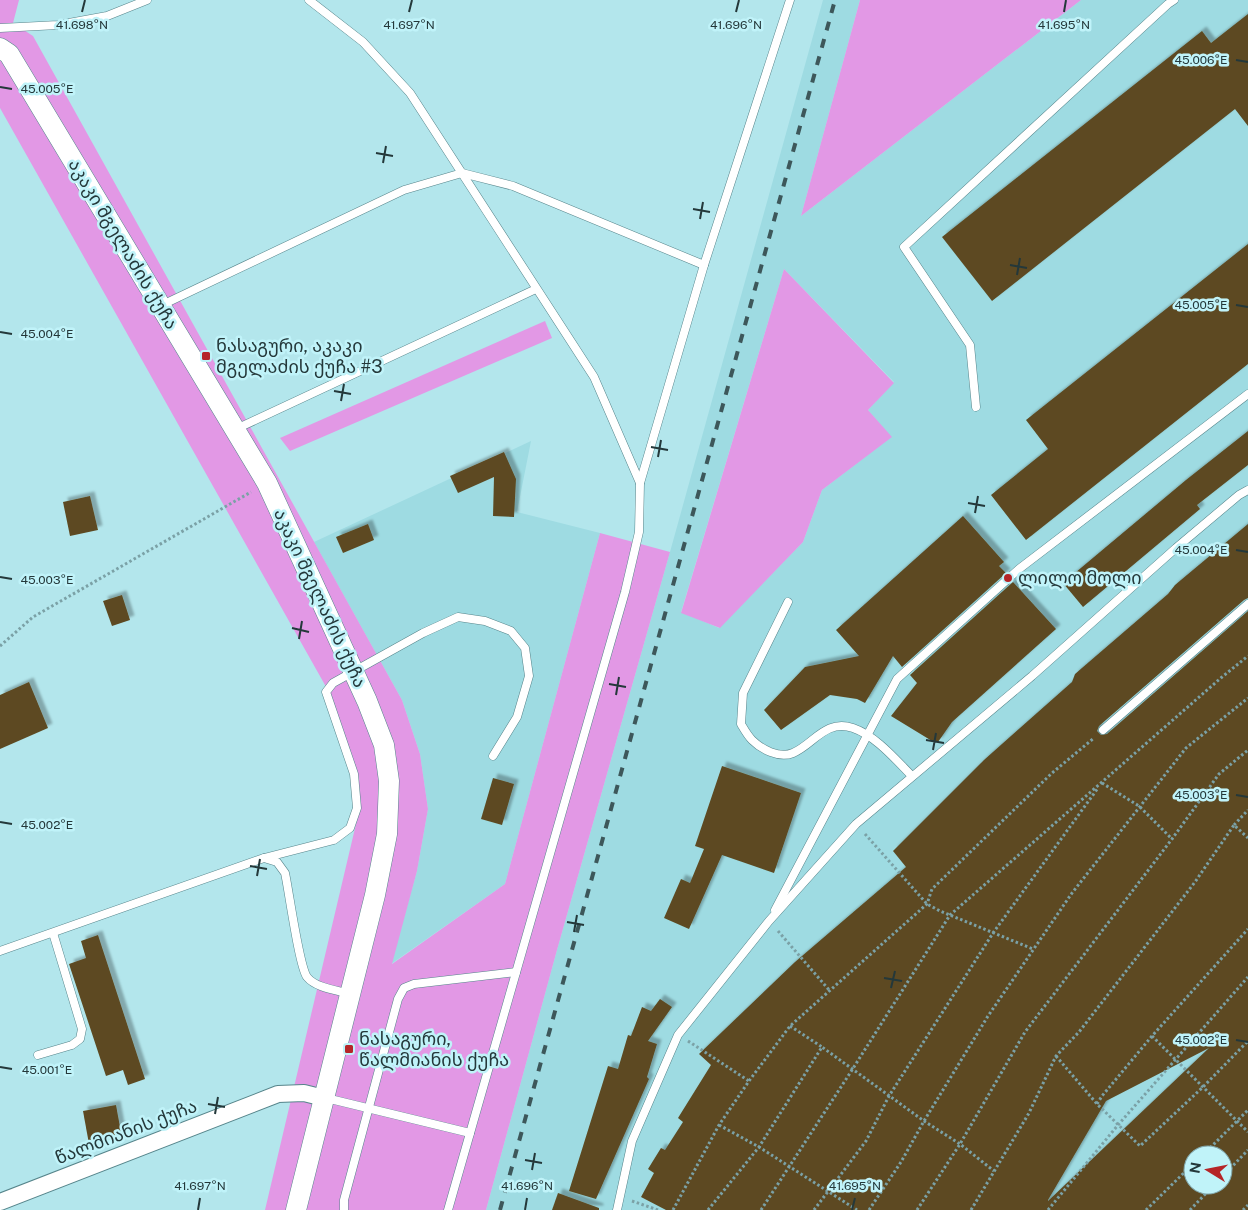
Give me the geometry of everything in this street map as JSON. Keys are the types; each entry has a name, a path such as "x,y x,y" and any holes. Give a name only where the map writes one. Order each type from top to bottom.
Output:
{"street":[{"name":"აკაკი მგელაძის ქუჩა","path":"0,48 8,54 266,483 368,701 384,745 389,781 388,834 375,895 296,1210"},
{"name":"წალმიანის ქუჩა","path":"0,1202 278,1094 304,1093 324,1098"}],"lane":[{"path":"0,28 58,25 108,16 148,0"},
{"path":"309,0 363,42 410,93 594,378 640,482"},
{"path":"448,1210 625,592 639,532 640,482 704,265 790,0"},
{"path":"976,407 970,345 904,247 1174,0"},
{"path":"160,306 404,190 462,173 513,186 704,265"},
{"path":"234,430 536,289"},
{"path":"769,921 897,678 1019,569 1248,394"},
{"path":"617,1210 632,1141 678,1035 769,921 856,824 1032,676 1176,548 1239,495 1248,490"},
{"path":"788,602 743,693 740,724 752,740 773,754 792,754 826,729 844,726 852,728 868,734 912,776"},
{"path":"1103,730 1248,604"},
{"path":"0,951 264,858 334,840 350,828 357,808 354,774 326,692 333,683 423,633 458,617 485,621 511,631 525,648 529,676 517,717 493,756"},
{"path":"264,858 277,862 285,873 301,959 306,976 318,985 350,994"},
{"path":"38,1055 72,1045 80,1039 82,1029 53,933"},
{"path":"344,1210 344,1200 398,999 404,988 414,984 516,972"},
{"path":"324,1098 470,1134"}],"path":[{"path":"0,646 33,617 266,483"},
{"path":"761,1210 950,916 1248,656"},
{"path":"869,1210 901,1162 988,1016 1072,893 1186,748 1248,698"},
{"path":"673,1210 719,1125 790,1026 927,904 932,889 939,882 1052,773 1103,730"},
{"path":"917,1210 960,1144 1025,1032 1219,774 1248,750"},
{"path":"1102,783 1139,806 1172,839"},
{"path":"814,1210 866,1141 889,1096 992,933 1102,783"},
{"path":"971,1210 1030,1112 1056,1056 1079,1032 1195,882 1234,824 1248,810"},
{"path":"856,824 927,904 950,916 1033,949"},
{"path":"1234,824 1248,838"},
{"path":"769,921 830,991"},
{"path":"1097,1104 1152,1036 1248,929"},
{"path":"1048,1210 1118,1125 1248,977"},
{"path":"790,1026 924,1121 960,1144 994,1171"},
{"path":"678,1035 749,1081"},
{"path":"1152,1036 1248,1132"},
{"path":"1056,1056 1097,1104 1140,1146 1203,1087 1248,1041"},
{"path":"708,1210 758,1147 822,1047"},
{"path":"1212,1145 1248,1110"},
{"path":"719,1125 758,1147 857,1210"},
{"path":"1233,1166 1248,1150"},
{"path":"1146,1210 1183,1174"},
{"path":"1190,1210 1204,1195"},
{"path":"620,1197 658,1210"},
{"path":"1243,1210 1248,1205"}],"shaded area":[{"path":"0,0 19,0 13,23 33,36 402,700 420,754 428,809 417,871 392,964 505,884 600,533 670,552 557,950 486,1210 265,1210 360,807 354,766 325,685 0,108"},
{"name":"ლილო მოლი","path":"823,0 860,0 801,216 1081,0 1248,0 1248,1210 486,1210 557,950 670,552","holes":["784,269 894,382 868,410 891,437 822,490 803,542 719,628 681,612"]},
{"path":"860,0 1081,0 801,216"},
{"path":"784,269 894,383 868,410 892,437 822,490 803,542 720,628 681,613"},
{"path":"545,321 552,338 290,451 280,438"},
{"path":"531,441 517,512 600,533 505,884 391,964 417,871 428,809 420,754 402,700 314,542"}],"building":[{"path":"1248,14 1248,126 1235,109 992,301 942,237 1202,31 1211,43"},
{"path":"1248,244 1248,364 1026,540 991,495 1048,449 1026,420"},
{"path":"1248,431 1248,465 1197,505 1200,509 1083,607 1063,583"},
{"path":"504,452 516,479 514,517 493,516 494,477 458,493 450,476"},
{"path":"90,496 98,530 70,536 63,502"},
{"path":"963,516 1004,562 999,566 1006,573 902,667 893,656 865,703 857,699 830,695 781,730 764,710 805,667 859,656 836,630"},
{"path":"368,524 374,540 343,553 336,537"},
{"path":"1248,524 1248,598 1099,726 1097,731 1101,735 1107,734 1248,611 1248,1210 666,1210 641,1197 654,1173 648,1169 661,1148 665,1150 683,1122 678,1118 711,1065 699,1054 795,962 906,867 893,851 984,760 1072,682 1075,674 1168,594 1175,585","holes":["1209,1048 1048,1201 1106,1101"]},
{"path":"1013,582 1056,629 952,722 938,742 932,741 891,716 917,683 910,675"},
{"path":"122,595 130,620 112,626 103,601"},
{"path":"29,682 48,728 0,749 0,695"},
{"path":"722,766 801,793 774,873 722,855 689,929 664,918 681,879 690,883 704,849 695,846"},
{"path":"493,778 514,784 502,825 481,819"},
{"path":"98,935 145,1079 128,1085 123,1070 106,1076 69,964 86,958 81,941"},
{"path":"660,999 672,1007 648,1041 657,1044 647,1077 649,1079 596,1199 569,1191 608,1066 618,1069 628,1035 631,1036 642,1007 651,1011"},
{"path":"116,1105 122,1138 89,1144 83,1111"},
{"path":"558,1193 599,1208 599,1210 552,1210"}],"railway":[{"path":"500,1210 835,0"}],"place":[{"name":"ნასაგური, აკაკი მგელაძის ქუჩა #3","path":"206,356"},
{"name":"ლილო მოლი","path":"1008,578"},
{"name":"ნასაგური, წალმიანის ქუჩა","path":"349,1049"}]}
